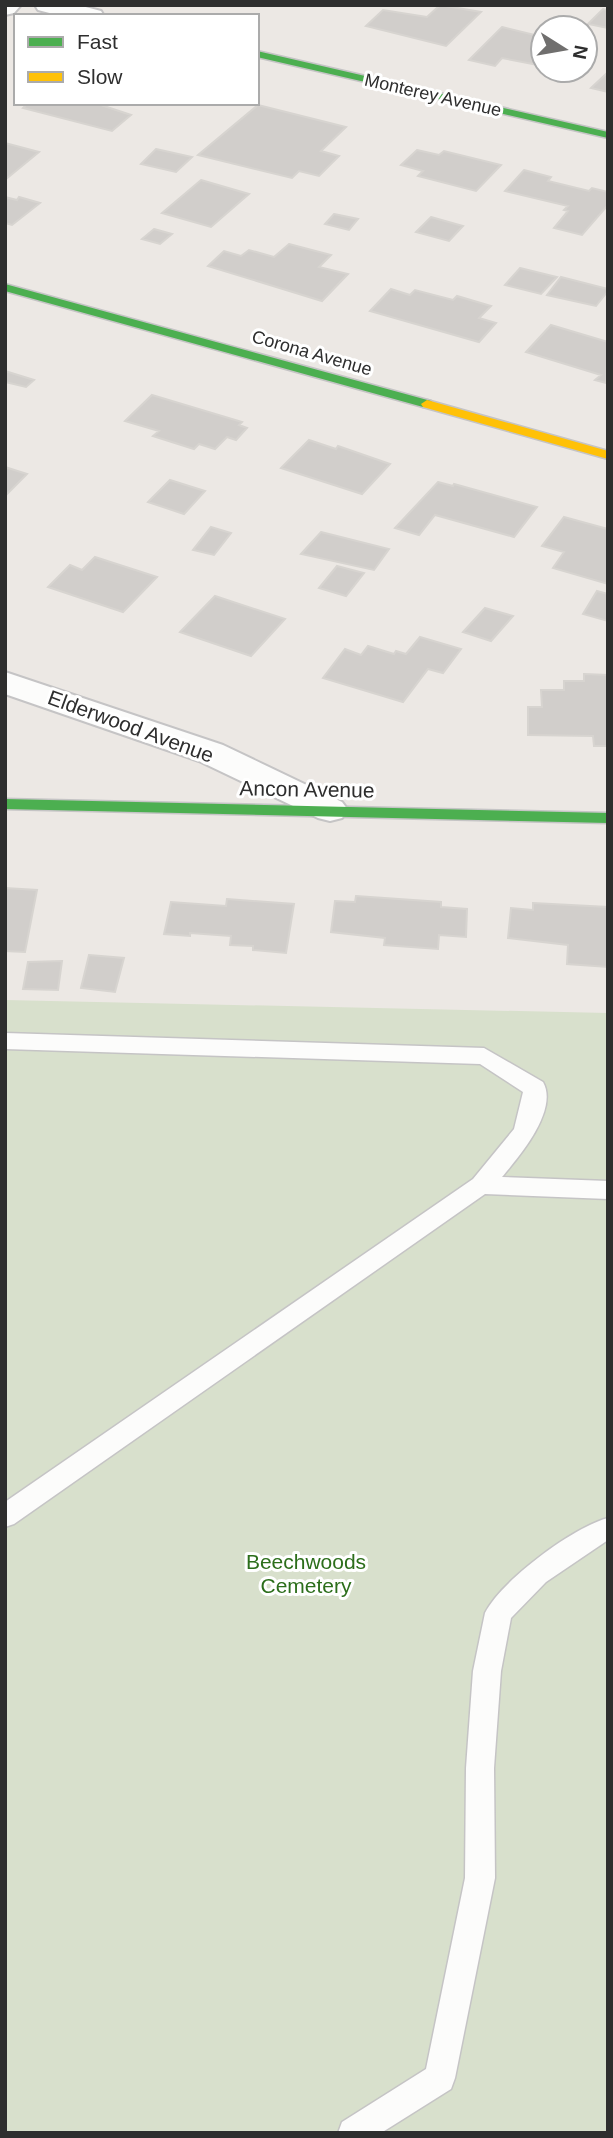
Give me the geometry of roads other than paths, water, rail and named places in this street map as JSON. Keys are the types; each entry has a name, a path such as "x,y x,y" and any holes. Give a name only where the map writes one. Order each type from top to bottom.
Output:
{"street":[{"path":"47,5 84,14"},
{"name":"Monterey Avenue","path":"259,54 608,135"},
{"name":"Corona Avenue","path":"5,287 608,455"},
{"name":"Elderwood Avenue","path":"5,682 211,753 330,810"},
{"name":"Ancon Avenue","path":"5,804 608,818"}],"lane":[{"path":"5,1041 484,1056 535,1088 535,1111 523,1136 481,1185 5,1516"},
{"path":"481,1185 608,1190"},
{"path":"353,2133 440,2078 480,1878 480,1768 487,1671 499,1613 537,1574 596,1532 608,1529"}],"park label":[{"name":"Beechwoods Cemetery","path":"306,1573"}]}
